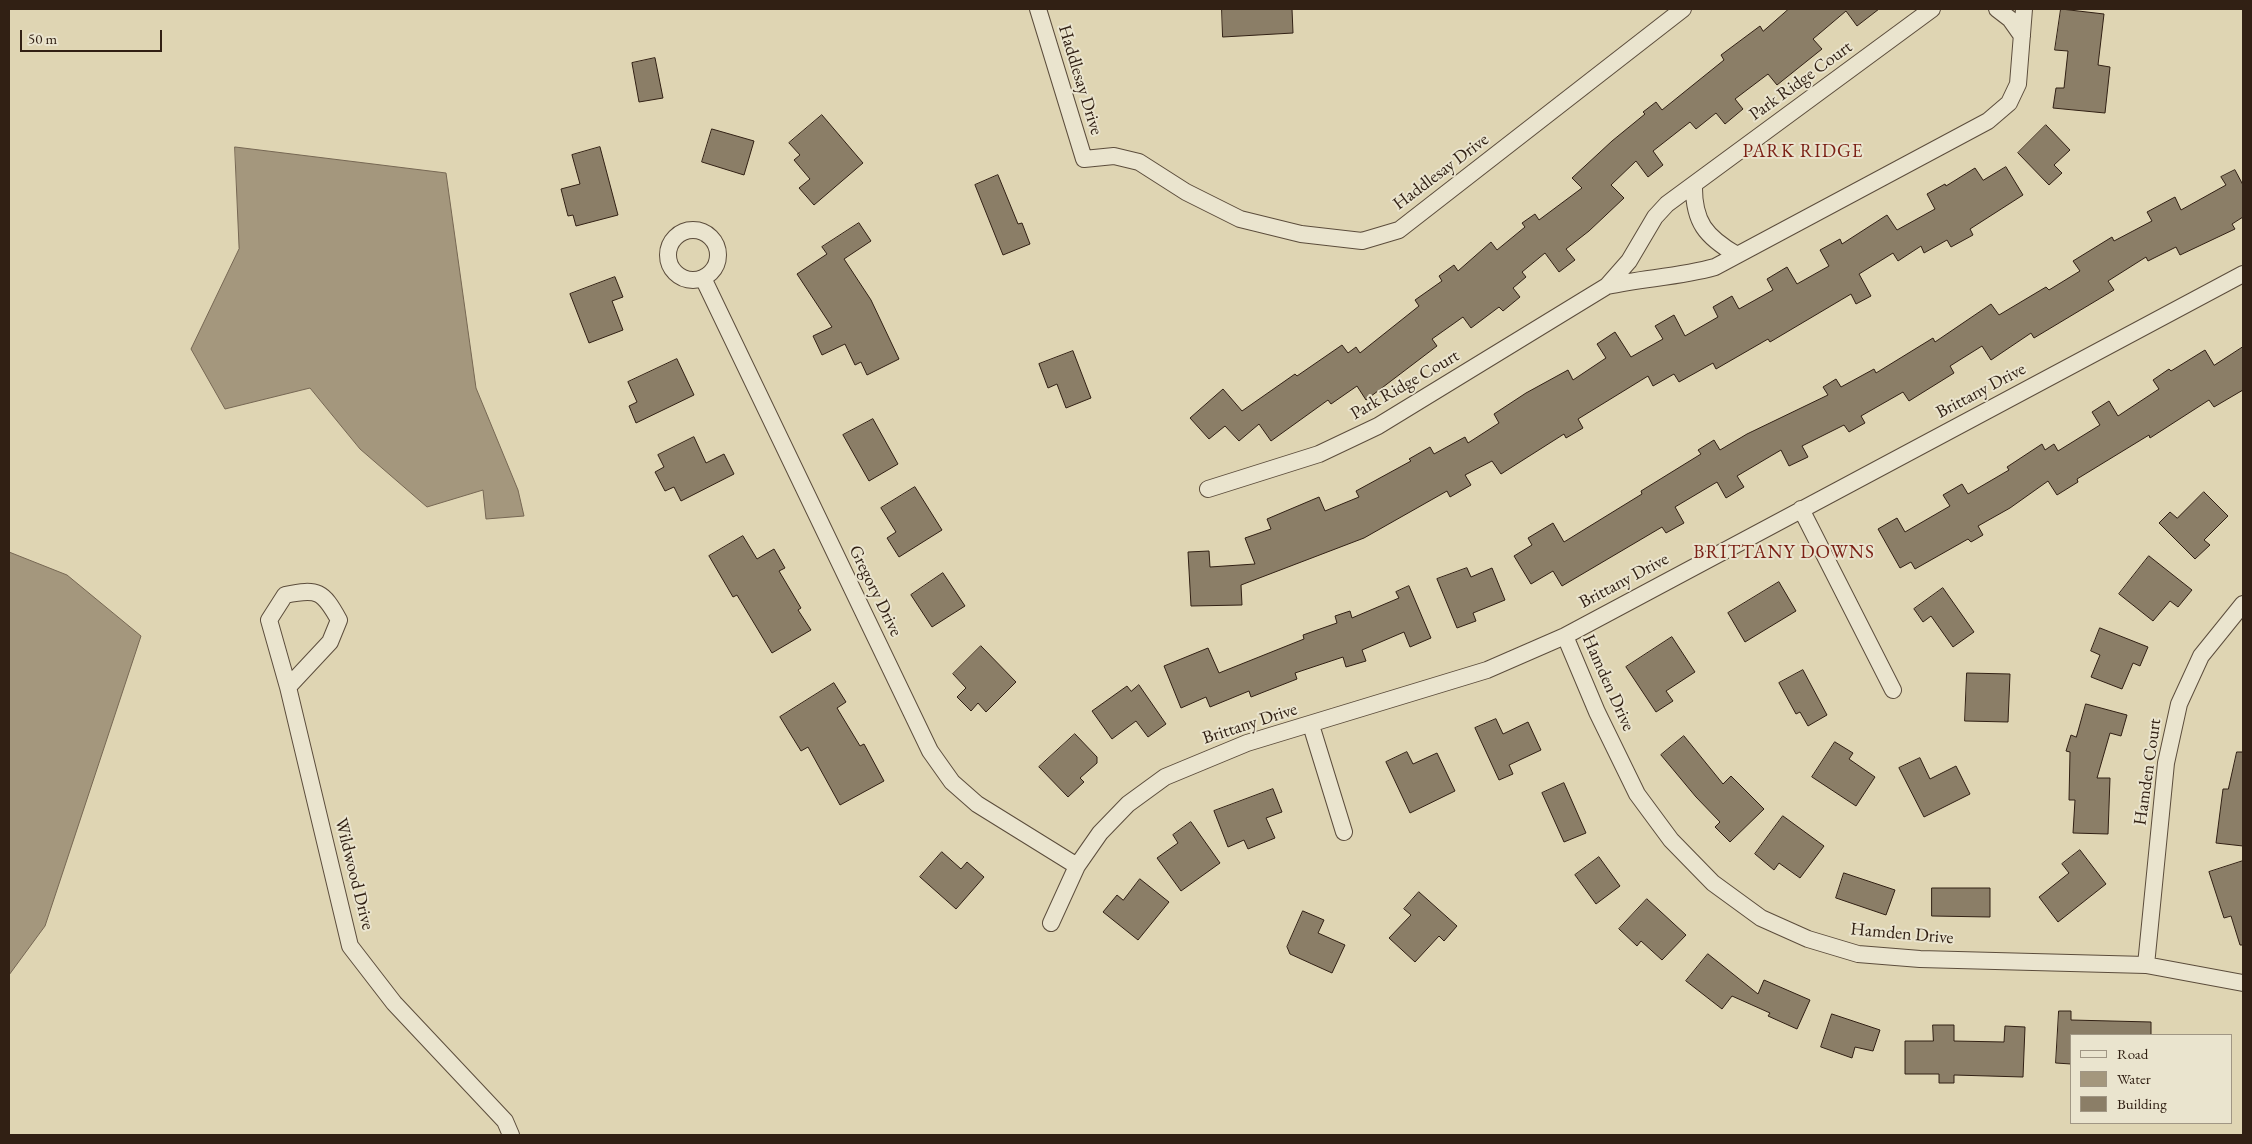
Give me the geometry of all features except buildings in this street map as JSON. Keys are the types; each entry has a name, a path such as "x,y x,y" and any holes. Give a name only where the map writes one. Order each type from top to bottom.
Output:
{"street":[{"name":"Haddlesay Drive","path":"1038,9 1084,159 1114,156 1139,162 1186,192 1240,218 1301,234 1362,240 1399,230 1682,9"},
{"name":"Park Ridge Court","path":"1208,489 1319,454 1378,426 1607,286 1629,261 1655,217 1667,204 1932,9"},
{"path":"1997,9 2010,19 2022,36"},
{"name":"Park Ridge Court","path":"1607,286 1638,279 1697,272 1715,267 1988,120 2009,102 2018,84 2024,9"},
{"path":"1694,184 1694,203 1708,235 1737,255"},
{"name":"Brittany Drive","path":"1051,923 1077,866 1100,834 1128,804 1165,778 1247,743 1487,670 1565,636 2243,274"},
{"name":"Gregory Drive","path":"703,278 930,751 952,782 977,804 1077,866"},
{"path":"1801,509 1894,690"},
{"name":"Wildwood Drive","path":"288,687 330,642 339,620 328,600 308,590 285,595 269,620 288,687 350,946 394,1003 505,1120 511,1135"},
{"name":"Hamden Court","path":"2146,965 2166,763 2179,704 2202,656 2243,604"},
{"name":"Hamden Drive","path":"1565,636 1597,712 1637,794 1670,840 1713,883 1761,918 1808,939 1858,954 1920,959 2146,965 2243,983"},
{"path":"1311,725 1344,832"}],"water":[{"path":"235,147 446,173 476,388 518,490 524,516 486,519 483,490 427,507 360,449 310,388 225,409 191,349 239,249"},
{"path":"9,552 67,575 141,636 45,926 9,975"}],"district":[{"name":"PARK RIDGE","path":"1803,152"},
{"name":"BRITTANY DOWNS","path":"1784,553"}]}
